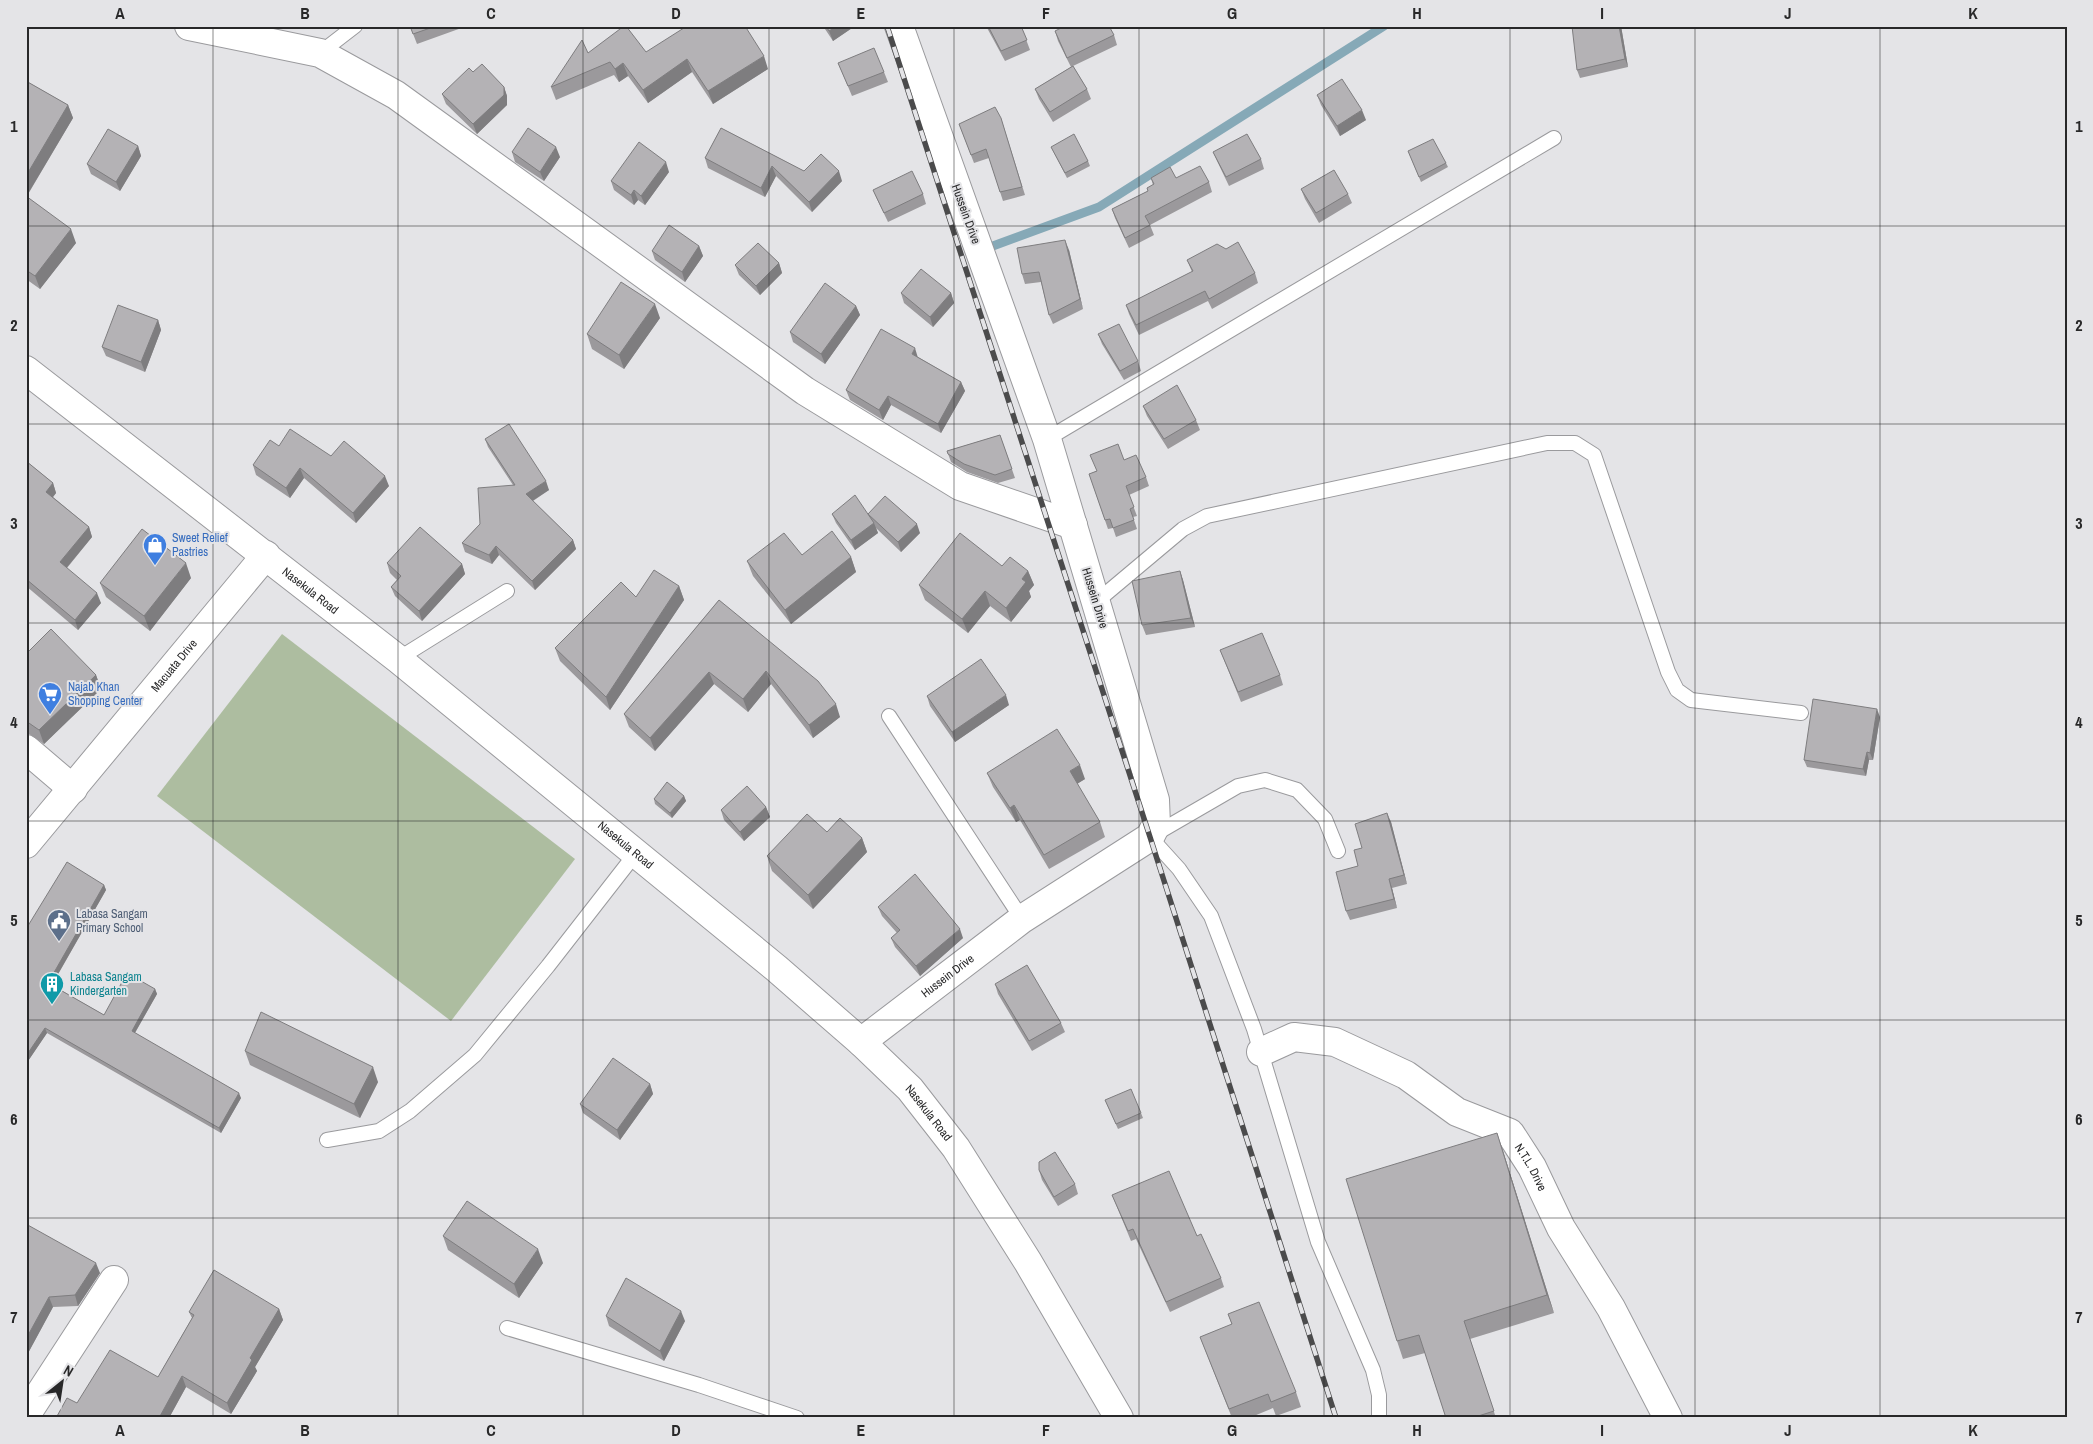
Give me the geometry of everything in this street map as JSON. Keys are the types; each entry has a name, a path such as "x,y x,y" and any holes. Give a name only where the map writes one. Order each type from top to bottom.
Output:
{"street":[{"path":"189,26 320,53 396,95 813,396 960,486 1073,524"},
{"name":"Hussein Drive","path":"861,1042 1022,919 1150,837 1156,825 1155,800 1047,439 899,26"},
{"name":"Nasekula Road","path":"26,370 398,659 776,968 861,1042 910,1089 956,1148 1028,1262 1119,1418"},
{"name":"Macuata Drive","path":"26,844 266,555"},
{"path":"26,749 73,789"},
{"name":"N.T.L. Drive","path":"1261,1052 1294,1037 1335,1042 1406,1075 1457,1112 1510,1133 1532,1167 1561,1228 1611,1308 1668,1418"},
{"path":"26,1416 114,1280"}],"lane":[{"path":"320,53 355,26"},
{"path":"1047,439 1554,138"},
{"path":"1096,602 1183,529 1206,516 1547,443 1575,443 1594,455 1662,654 1677,690 1691,700 1801,713"},
{"path":"398,659 507,591"},
{"path":"889,716 1022,919"},
{"path":"1338,851 1325,820 1297,790 1265,780 1238,786 1150,837 1179,869 1211,916 1261,1052 1318,1242 1373,1370 1379,1395 1379,1418"},
{"path":"327,1140 379,1131 410,1111 475,1055 548,966 636,853"},
{"path":"507,1328 699,1386 797,1418"}],"green space":[{"path":"282,634 575,859 451,1021 157,796"}],"building":[{"path":"410,26 436,26 413,34"},
{"path":"626,26 646,52 687,26 745,26 764,56 708,91 687,59 643,90 623,63 615,69 610,62 551,87 582,40 588,53"},
{"path":"826,26 837,26 829,31"},
{"path":"988,26 1021,26 1027,40 1001,51"},
{"path":"1065,26 1109,26 1114,35 1067,58 1055,31"},
{"path":"1572,26 1619,26 1625,59 1577,70"},
{"path":"874,48 884,72 848,86 838,63"},
{"path":"482,64 504,87 504,95 473,124 442,94 469,68 473,72"},
{"path":"1073,66 1087,89 1050,112 1035,89"},
{"path":"1342,79 1362,110 1337,126 1317,95"},
{"path":"26,81 68,105 26,176"},
{"path":"995,107 1001,118 1022,187 1000,192 986,149 971,155 959,124"},
{"path":"528,128 556,147 540,172 512,152"},
{"path":"721,128 804,171 821,154 839,171 809,202 772,166 761,188 705,158"},
{"path":"108,129 138,146 116,182 87,164"},
{"path":"1074,134 1088,161 1065,173 1051,147"},
{"path":"1247,134 1261,159 1226,177 1213,152"},
{"path":"1433,139 1446,163 1419,177 1408,151"},
{"path":"639,142 666,162 641,196 634,190 631,195 611,181"},
{"path":"1200,166 1209,182 1145,216 1150,225 1125,238 1112,209 1148,191 1147,188 1154,184 1151,178 1170,167 1176,178"},
{"path":"1334,170 1348,194 1316,213 1301,189"},
{"path":"912,171 923,194 884,213 873,190"},
{"path":"26,196 71,229 35,276 26,270"},
{"path":"669,225 699,246 682,272 652,251"},
{"path":"1065,240 1080,299 1049,315 1039,272 1022,274 1017,248"},
{"path":"1238,242 1255,273 1209,299 1205,291 1136,325 1126,305 1193,271 1187,260 1217,244 1226,249"},
{"path":"758,243 779,263 756,286 735,265"},
{"path":"921,269 951,293 930,317 901,293"},
{"path":"621,282 655,304 619,355 587,334"},
{"path":"825,283 856,306 821,354 790,332"},
{"path":"118,305 158,320 141,362 102,347"},
{"path":"1119,324 1138,361 1120,371 1098,334"},
{"path":"881,329 915,348 912,354 961,382 938,424 888,396 879,410 846,390"},
{"path":"1177,385 1196,420 1164,439 1143,406"},
{"path":"509,424 546,481 526,494 573,540 532,581 496,546 489,555 462,543 480,524 478,488 515,485 485,439"},
{"path":"290,429 331,456 344,441 385,476 353,513 300,468 286,488 253,465 270,440 279,446"},
{"path":"1000,435 1012,469 995,475 964,464 948,454 947,451"},
{"path":"1118,444 1124,460 1136,455 1146,477 1126,486 1134,507 1130,509 1134,520 1113,528 1110,519 1105,520 1089,474 1097,471 1090,455"},
{"path":"26,461 53,483 46,492 89,527 60,562 97,593 75,620 26,579"},
{"path":"855,495 874,523 851,540 832,514"},
{"path":"885,496 917,524 898,542 868,514"},
{"path":"420,527 462,564 419,611 391,587 401,576 387,563"},
{"path":"142,529 186,563 144,616 100,583"},
{"path":"832,531 851,557 785,610 747,561 784,533 802,555"},
{"path":"960,533 1002,566 1010,557 1028,571 1022,579 1026,582 1006,608 985,591 962,619 919,585"},
{"path":"654,570 679,586 606,697 555,648 621,582 636,597"},
{"path":"1180,571 1191,618 1142,625 1132,581"},
{"path":"719,600 818,681 836,704 809,725 766,671 743,699 709,672 650,738 624,714"},
{"name":"Najab Khan Shopping Center","path":"51,629 96,675 39,730 26,721 26,654"},
{"path":"1262,633 1280,675 1238,692 1220,650"},
{"path":"981,659 1006,695 952,732 927,696"},
{"path":"1813,699 1877,709 1870,753 1867,752 1863,769 1804,760"},
{"path":"1057,729 1080,765 1070,771 1100,822 1044,855 1014,805 1010,808 987,773"},
{"path":"667,782 684,796 670,813 654,799"},
{"path":"747,786 766,807 740,832 721,810"},
{"path":"1387,813 1404,875 1389,879 1394,899 1346,911 1336,872 1358,866 1354,850 1362,848 1355,824"},
{"path":"807,814 827,832 840,818 862,838 808,895 767,856"},
{"name":"Labasa Sangam Kindergarten","path":"67,862 104,885 48,983 104,1015 127,973 155,989 132,1031 239,1093 219,1128 45,1028 26,1056 26,929"},
{"path":"915,874 960,929 916,966 891,938 900,930 878,907"},
{"path":"1027,965 1061,1023 1029,1041 995,984"},
{"path":"261,1012 373,1067 354,1104 245,1051"},
{"path":"613,1058 650,1084 617,1130 580,1104"},
{"path":"1131,1089 1141,1113 1116,1124 1105,1100"},
{"path":"1497,1133 1547,1295 1464,1321 1494,1411 1472,1418 1446,1418 1419,1335 1397,1341 1346,1179"},
{"path":"1055,1152 1075,1184 1054,1197 1039,1170 1039,1162"},
{"path":"1169,1171 1197,1236 1201,1234 1221,1278 1166,1302 1133,1229 1128,1231 1112,1195"},
{"path":"467,1201 538,1249 514,1284 443,1236"},
{"path":"26,1224 96,1263 75,1295 49,1297 26,1339"},
{"path":"214,1270 279,1309 250,1358 252,1360 227,1403 182,1376 159,1418 56,1418 67,1398 77,1403 110,1350 158,1377 194,1315 189,1312"},
{"path":"626,1278 681,1311 660,1351 606,1316"},
{"path":"1259,1302 1296,1392 1271,1402 1268,1394 1229,1409 1200,1337 1232,1324 1228,1314"}],"waterway":[{"path":"982,250 1099,207 1384,26"}],"railway":[{"path":"887,26 1336,1418"}],"place":[{"name":"Sweet Relief Pastries","path":"155,566"},
{"name":"Najab Khan Shopping Center","path":"50,715"},
{"name":"Labasa Sangam Primary School","path":"59,942"},
{"name":"Labasa Sangam Kindergarten","path":"52,1005"}]}
